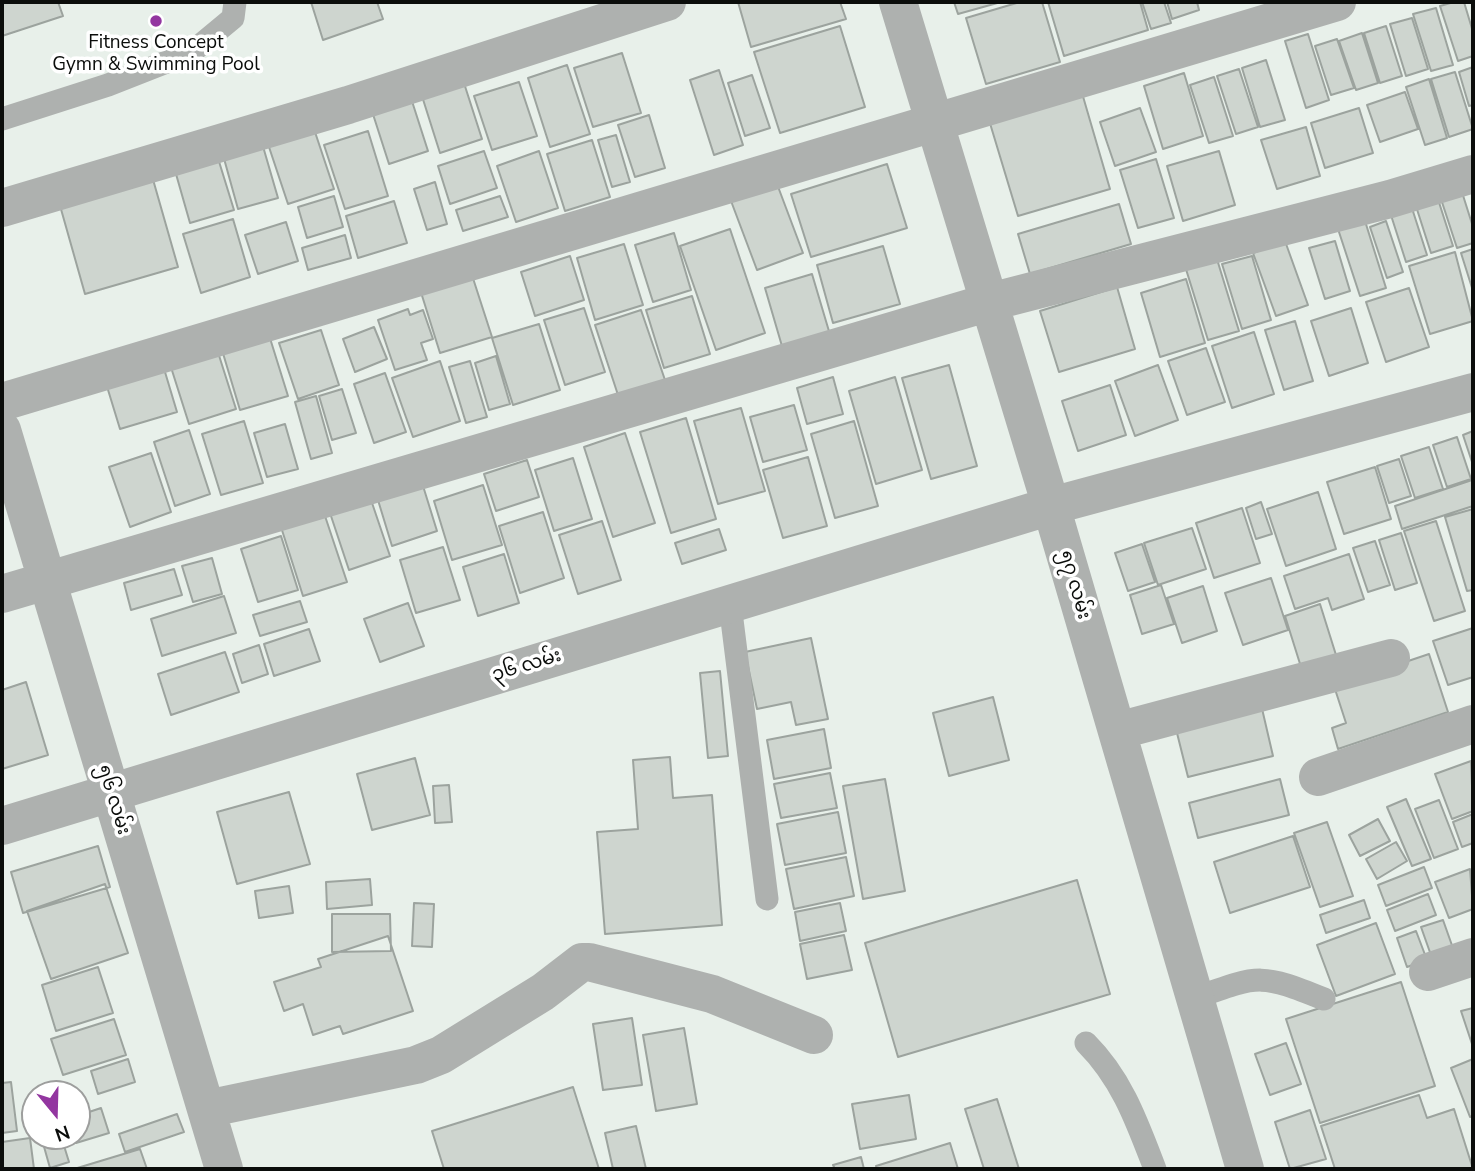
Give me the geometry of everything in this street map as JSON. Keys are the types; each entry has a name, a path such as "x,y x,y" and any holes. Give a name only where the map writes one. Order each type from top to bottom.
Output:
{"street":[{"path":"2,208 348,105 667,2"},
{"name":"၅၇ လမ်း","path":"898,2 1051,506 1245,1169"},
{"path":"2,402 1337,2"},
{"path":"2,594 990,302 1390,199 1473,174"},
{"name":"၃၆ လမ်း","path":"2,826 1051,506 1473,392"},
{"name":"၅၆ လမ်း","path":"2,430 224,1169"},
{"path":"1117,731 1391,658"},
{"path":"1318,777 1473,724"},
{"path":"1428,972 1473,957"},
{"path":"206,1109 416,1065 441,1055 492,1024 543,992 582,962 712,993 814,1035"}],"lane":[{"path":"2,119 108,86 192,52 233,18 235,2"},
{"path":"730,604 767,899"},
{"path":"1195,998 1245,980 1274,979 1324,999"},
{"path":"1086,1043 1108,1065 1121,1087 1155,1169"}],"building":[{"path":"2,2 58,2 63,16 2,36"},
{"path":"311,2 377,2 383,19 323,40"},
{"path":"738,2 840,2 846,19 751,47"},
{"path":"954,2 1001,2 958,14"},
{"path":"1020,2 1042,2 1060,62 986,84 966,18"},
{"path":"1048,2 1140,2 1148,30 1064,56"},
{"path":"1142,2 1164,2 1171,23 1151,29"},
{"path":"1167,2 1197,2 1199,10 1172,19"},
{"path":"1464,2 1473,32 1473,56 1458,61 1440,6"},
{"path":"1436,8 1453,65 1431,71 1413,14"},
{"path":"1412,18 1428,69 1406,76 1390,24"},
{"path":"840,26 865,107 780,133 754,52"},
{"path":"1386,26 1402,76 1380,83 1364,33"},
{"path":"1362,33 1378,83 1356,90 1339,41"},
{"path":"1308,34 1329,100 1306,108 1285,41"},
{"path":"1337,39 1354,88 1331,95 1315,46"},
{"path":"622,53 641,113 593,127 574,68"},
{"path":"1266,60 1285,120 1260,127 1242,68"},
{"path":"567,65 590,134 550,147 528,78"},
{"path":"1473,67 1473,105 1469,106 1459,72"},
{"path":"1239,69 1258,127 1236,134 1217,76"},
{"path":"719,70 743,145 714,155 690,80"},
{"path":"1455,72 1473,129 1449,137 1431,79"},
{"path":"1184,73 1203,136 1163,149 1144,86"},
{"path":"752,75 770,128 745,136 728,83"},
{"path":"1214,77 1233,136 1209,143 1190,85"},
{"path":"1429,79 1447,138 1425,145 1406,87"},
{"path":"463,80 482,139 440,153 421,93"},
{"path":"519,82 537,136 492,150 474,96"},
{"path":"1405,92 1418,129 1380,142 1367,105"},
{"path":"1082,93 1110,189 1018,216 989,120"},
{"path":"410,95 428,151 389,164 371,108"},
{"path":"1140,108 1156,152 1115,166 1100,122"},
{"path":"1359,108 1373,153 1325,168 1311,123"},
{"path":"649,115 665,168 635,177 618,125"},
{"path":"311,120 334,189 288,204 265,135"},
{"path":"1306,127 1320,176 1277,189 1261,140"},
{"path":"368,131 388,196 345,209 324,145"},
{"path":"616,135 630,182 612,187 598,140"},
{"path":"592,140 610,197 565,211 547,154"},
{"path":"262,143 278,198 238,209 223,155"},
{"path":"484,151 497,188 450,204 438,166"},
{"path":"539,151 558,208 516,222 497,166"},
{"path":"1219,151 1235,205 1183,221 1167,166"},
{"path":"217,155 234,210 190,223 174,167"},
{"path":"1156,159 1174,218 1138,228 1120,170"},
{"path":"887,164 907,228 811,257 791,194"},
{"path":"150,169 178,267 85,294 57,195"},
{"path":"774,176 803,253 757,270 728,193"},
{"path":"435,182 447,224 427,230 414,189"},
{"path":"1461,189 1473,227 1473,243 1457,248 1440,196"},
{"path":"1436,193 1453,246 1431,253 1414,200"},
{"path":"334,196 343,227 307,238 298,207"},
{"path":"500,196 508,217 463,231 456,210"},
{"path":"394,201 407,243 358,258 346,216"},
{"path":"1410,202 1427,255 1406,262 1389,209"},
{"path":"1119,204 1131,244 1030,274 1018,234"},
{"path":"233,219 250,277 201,293 183,234"},
{"path":"1365,221 1386,288 1360,296 1338,229"},
{"path":"1386,221 1403,272 1387,278 1370,227"},
{"path":"286,222 298,261 258,274 245,235"},
{"path":"730,229 765,333 716,350 680,246"},
{"path":"674,233 691,290 653,302 635,245"},
{"path":"345,235 351,258 308,270 302,248"},
{"path":"1285,241 1308,305 1276,316 1253,253"},
{"path":"1335,241 1350,291 1325,299 1309,248"},
{"path":"624,244 643,305 595,320 577,258"},
{"path":"883,246 900,304 833,323 817,265"},
{"path":"1473,249 1473,291 1461,253"},
{"path":"1455,252 1473,321 1430,334 1409,266"},
{"path":"570,256 584,300 535,316 521,272"},
{"path":"1216,256 1239,331 1208,340 1185,266"},
{"path":"1252,256 1271,320 1242,329 1222,264"},
{"path":"470,269 492,337 440,353 419,286"},
{"path":"812,274 831,338 784,353 765,288"},
{"path":"1186,279 1205,343 1160,357 1141,293"},
{"path":"1117,287 1135,349 1059,372 1040,311"},
{"path":"1409,288 1429,347 1386,362 1366,302"},
{"path":"692,296 710,354 664,368 646,310"},
{"path":"584,308 605,372 565,385 544,320"},
{"path":"1351,308 1368,363 1329,376 1311,321"},
{"path":"408,309 410,315 423,310 433,339 421,343 427,360 395,370 378,320"},
{"path":"641,310 665,380 618,395 595,325"},
{"path":"1295,321 1313,381 1284,390 1265,330"},
{"path":"539,324 560,390 513,405 492,338"},
{"path":"374,327 387,359 355,372 343,339"},
{"path":"321,330 339,385 298,399 279,343"},
{"path":"1254,332 1274,394 1232,408 1212,346"},
{"path":"269,335 288,396 240,410 222,350"},
{"path":"216,346 236,409 189,424 169,361"},
{"path":"1206,348 1225,402 1187,415 1168,361"},
{"path":"496,356 510,404 489,410 475,363"},
{"path":"440,361 460,421 413,437 392,378"},
{"path":"470,361 487,417 466,423 449,367"},
{"path":"162,362 177,412 120,429 105,380"},
{"path":"949,365 977,466 931,479 902,378"},
{"path":"1158,365 1178,420 1135,436 1115,381"},
{"path":"385,373 406,432 374,443 354,384"},
{"path":"833,377 843,414 807,424 797,388"},
{"path":"895,377 922,470 876,484 849,391"},
{"path":"1110,385 1126,435 1078,451 1062,401"},
{"path":"342,389 356,433 332,440 319,396"},
{"path":"316,396 332,453 311,459 295,402"},
{"path":"794,405 807,450 763,462 750,417"},
{"path":"741,408 765,491 718,504 694,421"},
{"path":"686,418 716,519 671,533 640,432"},
{"path":"244,421 263,483 221,495 202,434"},
{"path":"854,421 878,506 835,518 811,434"},
{"path":"285,424 298,469 267,477 254,433"},
{"path":"189,430 210,494 175,506 154,442"},
{"path":"1473,431 1473,465 1463,435"},
{"path":"625,433 655,523 613,537 584,447"},
{"path":"1457,437 1471,479 1447,487 1433,445"},
{"path":"1429,447 1443,489 1415,498 1401,456"},
{"path":"151,453 171,512 130,527 109,467"},
{"path":"808,457 827,526 783,538 763,470"},
{"path":"573,458 592,519 554,531 535,470"},
{"path":"1399,459 1411,496 1389,503 1377,466"},
{"path":"527,460 539,497 496,511 484,474"},
{"path":"1375,467 1391,519 1344,534 1327,482"},
{"path":"419,473 437,531 392,546 374,487"},
{"path":"1472,480 1473,506 1402,529 1395,506"},
{"path":"483,485 502,545 452,560 434,501"},
{"path":"1318,492 1336,549 1286,566 1267,509"},
{"path":"369,494 390,556 349,570 328,507"},
{"path":"1261,502 1272,534 1256,539 1246,508"},
{"path":"1242,508 1260,563 1214,578 1196,523"},
{"path":"1473,509 1473,590 1467,591 1445,517"},
{"path":"543,512 564,578 520,593 499,526"},
{"path":"324,513 347,582 303,596 281,527"},
{"path":"602,521 621,580 578,594 559,535"},
{"path":"1436,521 1465,611 1434,621 1404,531"},
{"path":"1192,528 1206,569 1158,585 1144,543"},
{"path":"719,529 726,550 682,564 675,543"},
{"path":"1401,533 1417,583 1395,590 1379,540"},
{"path":"281,536 298,590 258,602 241,549"},
{"path":"1375,541 1390,585 1368,592 1353,548"},
{"path":"1142,544 1155,582 1128,591 1115,553"},
{"path":"443,547 460,600 416,613 400,560"},
{"path":"504,554 519,603 478,616 463,567"},
{"path":"1349,554 1364,599 1332,610 1328,598 1295,609 1284,576"},
{"path":"212,558 222,594 193,602 182,566"},
{"path":"174,569 182,595 131,610 124,583"},
{"path":"1271,578 1288,630 1243,645 1225,593"},
{"path":"1161,585 1174,624 1142,634 1130,595"},
{"path":"1203,586 1217,631 1182,643 1167,598"},
{"path":"224,596 236,633 162,656 151,619"},
{"path":"300,601 307,622 260,636 253,615"},
{"path":"408,603 424,646 380,662 364,619"},
{"path":"1320,604 1336,655 1301,667 1285,616"},
{"path":"1473,628 1473,677 1448,685 1433,641"},
{"path":"309,629 320,661 274,676 264,644"},
{"path":"811,638 828,719 796,725 791,702 757,709 745,652"},
{"path":"259,645 268,674 242,683 233,654"},
{"path":"225,652 239,692 171,715 158,674"},
{"path":"1429,654 1448,712 1338,749 1332,728 1346,723 1334,686"},
{"path":"720,671 728,756 708,758 700,673"},
{"path":"26,682 48,755 2,769 2,690"},
{"path":"993,697 1009,760 949,776 933,713"},
{"path":"1260,700 1273,756 1188,777 1174,721"},
{"path":"824,729 831,768 774,779 767,740"},
{"path":"670,757 673,798 712,795 722,925 605,934 597,832 638,829 633,760"},
{"path":"415,758 430,815 372,830 357,774"},
{"path":"1471,761 1473,811 1452,819 1435,774"},
{"path":"830,773 837,808 781,818 774,784"},
{"path":"885,779 905,891 863,899 843,786"},
{"path":"1280,779 1289,815 1198,838 1189,803"},
{"path":"449,785 452,822 435,823 433,786"},
{"path":"289,792 310,864 237,884 217,812"},
{"path":"1406,799 1431,859 1412,866 1387,807"},
{"path":"1439,800 1458,849 1434,858 1415,809"},
{"path":"838,812 846,853 785,865 777,824"},
{"path":"1473,814 1473,843 1462,847 1453,822"},
{"path":"1378,819 1390,841 1360,856 1349,835"},
{"path":"1327,822 1353,896 1320,907 1294,833"},
{"path":"1293,836 1310,887 1230,913 1214,862"},
{"path":"1396,842 1407,861 1377,879 1366,859"},
{"path":"98,846 110,887 23,913 11,872"},
{"path":"846,857 854,896 794,909 786,869"},
{"path":"1424,867 1432,888 1386,906 1378,885"},
{"path":"1470,869 1473,909 1449,918 1435,882"},
{"path":"370,879 372,905 327,909 326,882"},
{"path":"1077,880 1110,994 898,1057 865,943"},
{"path":"105,884 128,953 51,979 27,911"},
{"path":"289,886 293,913 259,918 255,891"},
{"path":"1428,894 1436,915 1395,931 1387,910"},
{"path":"1364,900 1370,918 1326,933 1320,915"},
{"path":"414,903 434,904 432,947 412,946"},
{"path":"840,903 846,931 800,941 795,912"},
{"path":"332,914 390,914 391,951 332,952"},
{"path":"1443,920 1454,951 1432,958 1421,927"},
{"path":"1376,923 1395,974 1336,996 1317,945"},
{"path":"1416,931 1427,960 1407,967 1397,938"},
{"path":"844,935 852,970 807,979 800,944"},
{"path":"388,936 413,1011 343,1034 340,1026 313,1035 303,1004 284,1011 274,982 321,967 318,959"},
{"path":"98,967 113,1013 56,1031 42,985"},
{"path":"1401,982 1435,1086 1320,1123 1286,1019"},
{"path":"1473,1008 1473,1047 1461,1011"},
{"path":"632,1018 642,1085 603,1090 593,1024"},
{"path":"114,1019 126,1055 63,1075 51,1039"},
{"path":"684,1028 697,1104 656,1111 643,1035"},
{"path":"1286,1043 1301,1084 1270,1095 1255,1054"},
{"path":"128,1059 135,1082 98,1094 91,1071"},
{"path":"1473,1059 1473,1116 1470,1117 1451,1068"},
{"path":"11,1082 17,1131 2,1133 2,1083"},
{"path":"573,1087 599,1169 444,1169 432,1131"},
{"path":"909,1095 916,1139 860,1149 852,1104"},
{"path":"1419,1095 1427,1118 1454,1109 1473,1169 1335,1169 1321,1126"},
{"path":"997,1099 1019,1169 984,1169 965,1109"},
{"path":"101,1108 109,1133 91,1138 91,1111"},
{"path":"1310,1110 1326,1159 1290,1169 1275,1122"},
{"path":"177,1114 184,1132 125,1152 119,1134"},
{"path":"636,1126 646,1169 613,1169 605,1133"},
{"path":"21,1139 21,1150 32,1150 34,1169 2,1169 2,1142"},
{"path":"950,1143 958,1169 877,1169 876,1166"},
{"path":"140,1149 147,1169 74,1169"},
{"path":"45,1150 65,1150 69,1162 50,1168"},
{"path":"861,1157 864,1169 835,1169 833,1165"}],"place":[{"name":"Fitness Concept Gymn & Swimming Pool","path":"156,21"}]}
